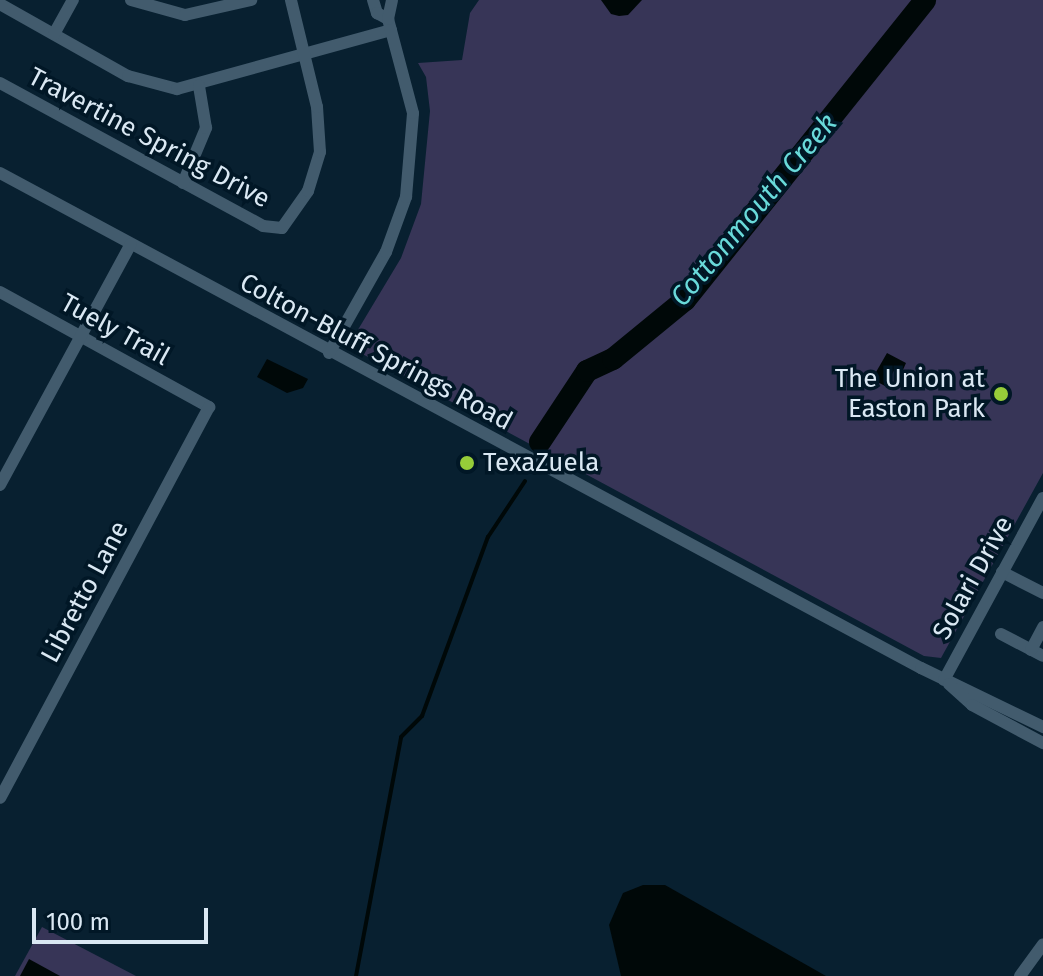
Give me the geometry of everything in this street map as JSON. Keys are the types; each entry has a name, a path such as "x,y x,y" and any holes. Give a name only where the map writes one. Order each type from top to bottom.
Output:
{"street":[{"path":"54,34 73,0"},
{"path":"131,0 185,15 251,0"},
{"path":"291,0 306,55"},
{"path":"373,0 377,13 390,25"},
{"path":"329,353 386,252 406,197 413,113 390,25 392,0"},
{"path":"0,4 143,83 177,89 199,86 306,55 390,25"},
{"name":"Travertine Spring Drive","path":"0,83 183,183 277,229 291,220 308,191 320,152 306,55"},
{"path":"183,183 203,143 199,86"},
{"name":"Colton-Bluff Springs Road","path":"0,173 329,353 944,680 1043,727"},
{"path":"0,485 131,244"},
{"name":"Tuely Trail","path":"0,292 209,407"},
{"name":"Libretto Lane","path":"0,798 4,783 209,407"},
{"name":"Solari Drive","path":"944,680 1043,498"},
{"path":"1002,572 1043,593"},
{"path":"1001,634 1037,653 1043,627"},
{"name":"Colton-Bluff Springs Road","path":"944,680 972,705 1043,743"},
{"path":"1020,976 1043,944"}],"shaded area":[{"path":"479,0 1043,0 1043,473 941,658 924,656 355,350 353,338 401,258 421,204 430,111 426,77 418,63 462,60 470,13"},
{"path":"601,0 642,0 628,15 619,16 611,14"},
{"path":"887,353 906,363 902,372 895,369 885,386 872,379"},
{"path":"267,359 308,379 303,388 287,393 257,377"},
{"path":"643,885 665,885 826,976 621,976 609,925 623,893"},
{"path":"42,927 136,976 15,976"},
{"path":"29,959 60,976 20,976"}],"waterway":[{"name":"Cottonmouth Creek","path":"540,442 587,371 613,359 685,300 925,0"},
{"name":"Cottonmouth Creek","path":"356,976 401,737 422,716 488,537 525,481"}],"place":[{"name":"The Union at Easton Park","path":"1001,394"},
{"name":"TexaZuela","path":"467,463"}]}
